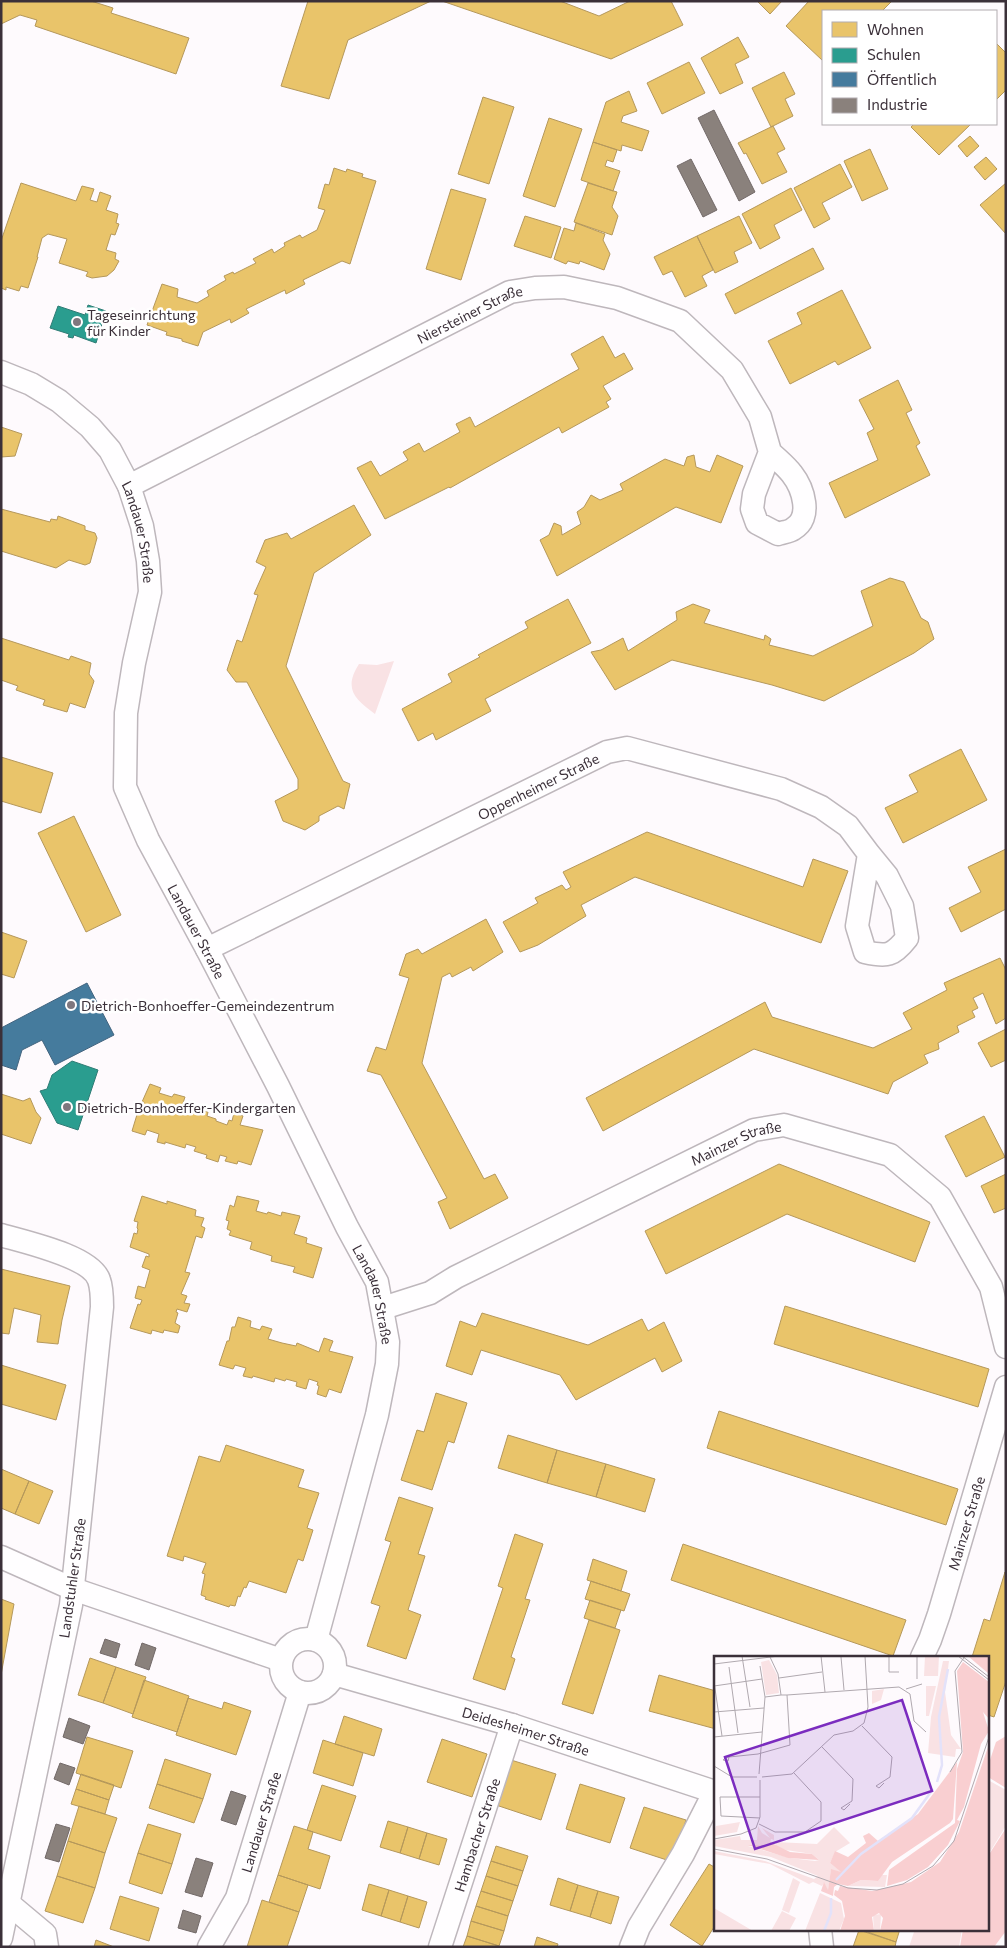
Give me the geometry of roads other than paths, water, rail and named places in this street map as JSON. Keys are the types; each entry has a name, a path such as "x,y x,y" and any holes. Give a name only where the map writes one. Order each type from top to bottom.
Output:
{"street":[{"name":"Niersteiner Straße","path":"129,486 510,292 535,288 564,287 617,298 680,321 732,370 760,417 770,452"},
{"name":"Landauer Straße","path":"1,372 31,384 59,401 90,427 110,450 129,486 142,526 148,561 150,592 134,663 126,713 125,787 148,840 278,1086 347,1226 377,1282 388,1342 387,1364 380,1398 316,1640"},
{"name":"Oppenheimer Straße","path":"207,950 607,752 627,748 789,792 821,807 848,826 869,854"},
{"name":"Mainzer Straße","path":"383,1308 430,1293 456,1277 754,1130 784,1125 890,1155 940,1197 991,1287 1006,1347"},
{"name":"Landstuhler Straße","path":"1,1236 56,1251 85,1263 99,1278 102,1307 71,1605 1,1938"},
{"name":"Mainzer Straße","path":"922,1656 936,1623 1006,1387"},
{"path":"1,1557 73,1589 281,1660"},
{"path":"304,1639 316,1640 325,1644 332,1653 335,1663 334,1674 329,1683 321,1690 311,1693 300,1692 291,1688 284,1680 281,1660 286,1650 294,1642 304,1639"},
{"name":"Deidesheimer Straße","path":"334,1674 512,1725 709,1790 714,1793"},
{"name":"Landauer Straße","path":"209,1947 237,1898 300,1692"},
{"name":"Hambacher Straße","path":"440,1947 512,1725"},
{"path":"631,1947 639,1927 714,1796"},
{"path":"8,1903 45,1934 47,1947"},
{"path":"820,1930 822,1947"}],"place":[{"name":"Tageseinrichtung für Kinder","path":"77,322"},
{"name":"Dietrich-Bonhoeffer-Gemeindezentrum","path":"71,1005"},
{"name":"Dietrich-Bonhoeffer-Kindergarten","path":"67,1107"}]}
